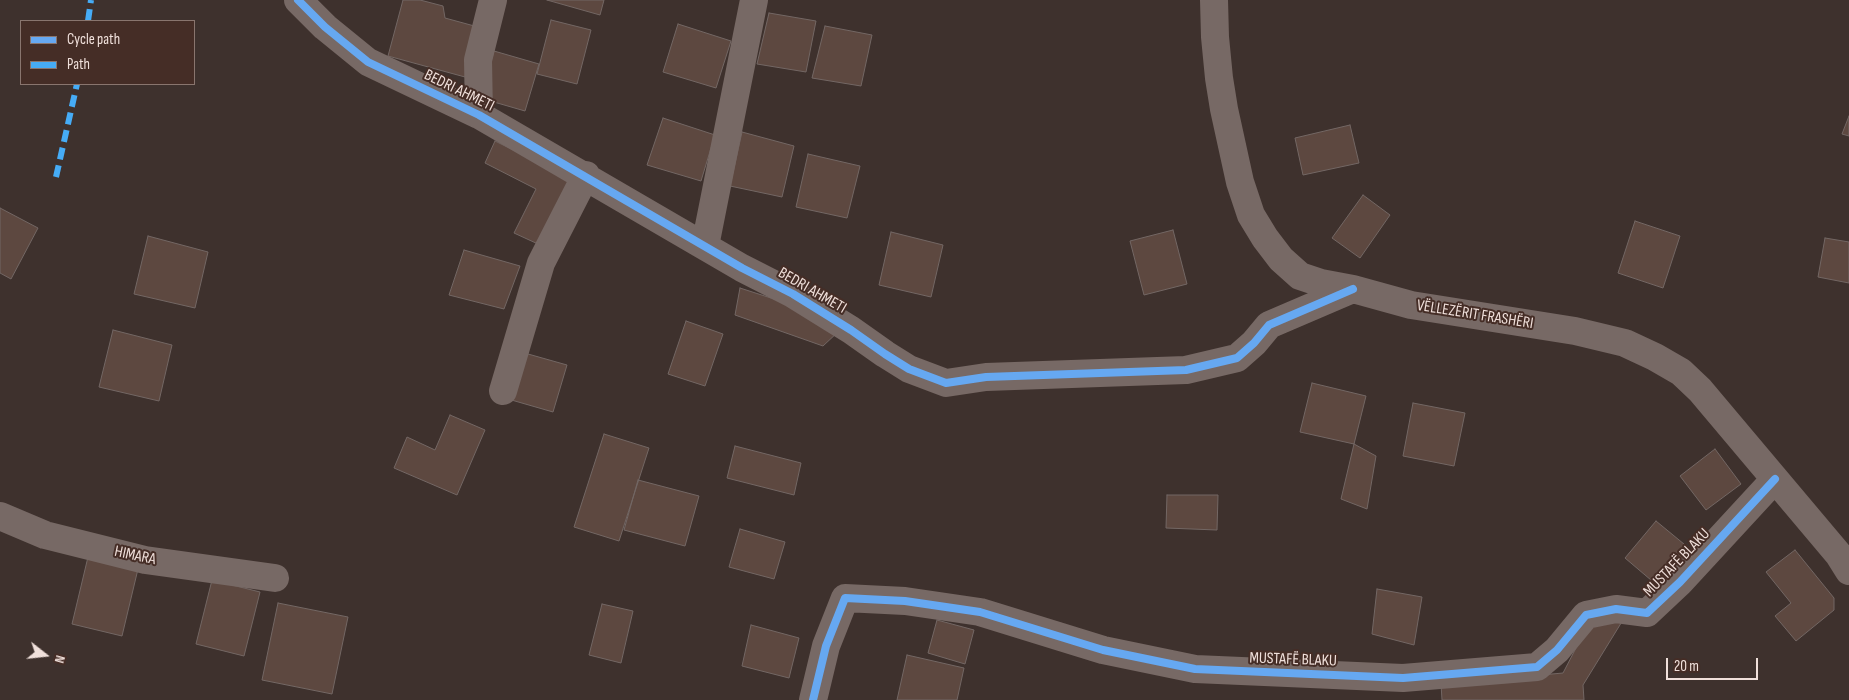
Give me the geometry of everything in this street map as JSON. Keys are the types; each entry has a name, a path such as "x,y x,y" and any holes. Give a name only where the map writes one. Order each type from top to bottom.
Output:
{"street":[{"name":"BEDRI AHMETI","path":"298,0 325,27 368,62 479,115 704,246 793,294 909,369 946,383 986,377 1186,370 1237,358 1254,343 1269,325 1353,289"},
{"name":"BEDRI AHMETI","path":"479,115 478,60 493,0"},
{"path":"704,246 754,0"},
{"name":"VËLLEZËRIT FRASHËRI","path":"1214,0 1215,37 1224,109 1240,182 1251,215 1265,238 1281,258 1300,276 1411,305 1575,331 1625,343 1681,372 1700,390 1839,555 1849,571"},
{"path":"503,391 541,263 586,176"},
{"name":"MUSTAFË BLAKU","path":"814,700 826,646 846,598 905,601 980,612 1103,650 1195,669 1403,678 1537,667 1557,650 1586,615 1616,609 1647,613 1680,582 1775,479"},
{"name":"HIMARA","path":"0,516 45,535 145,560 275,578"}],"building":[{"path":"403,0 420,0 443,6 445,18 478,27 465,77 388,56"},
{"path":"547,0 604,0 600,15"},
{"path":"769,13 816,21 806,72 757,64"},
{"path":"551,20 591,30 577,84 537,74"},
{"path":"678,24 731,41 716,88 663,72"},
{"path":"825,26 872,35 861,86 812,78"},
{"path":"494,51 539,64 525,111 480,98"},
{"path":"1849,116 1849,136 1842,134"},
{"path":"663,118 715,135 701,181 647,165"},
{"path":"1350,125 1359,163 1303,175 1295,138"},
{"path":"742,132 794,146 782,197 730,186"},
{"path":"495,141 570,178 538,244 514,233 536,189 485,163"},
{"path":"808,154 860,166 847,218 796,207"},
{"path":"1363,195 1390,215 1360,258 1332,238"},
{"path":"0,208 38,228 11,279 0,273"},
{"path":"1635,221 1680,236 1663,288 1618,273"},
{"path":"1173,230 1187,284 1144,295 1130,241"},
{"path":"891,232 943,245 931,297 879,285"},
{"path":"148,236 208,252 195,308 134,294"},
{"path":"1825,238 1849,242 1849,283 1818,277"},
{"path":"464,250 520,266 504,309 449,295"},
{"path":"740,288 811,311 839,331 823,346 735,315"},
{"path":"686,321 723,334 705,386 668,374"},
{"path":"113,330 172,345 159,401 99,387"},
{"path":"521,352 567,365 553,412 508,399"},
{"path":"1312,383 1366,396 1354,444 1300,432"},
{"path":"1413,403 1465,413 1454,466 1403,456"},
{"path":"450,415 485,430 457,495 394,468 407,437 435,450"},
{"path":"604,434 649,448 619,541 574,527"},
{"path":"1354,444 1376,456 1367,509 1341,499"},
{"path":"735,446 801,463 794,495 727,478"},
{"path":"1715,449 1741,484 1706,510 1680,476"},
{"path":"638,480 699,496 685,546 624,530"},
{"path":"1167,495 1218,495 1217,530 1166,528"},
{"path":"1656,521 1690,549 1658,586 1625,558"},
{"path":"740,529 785,542 774,579 729,567"},
{"path":"1795,550 1834,598 1834,610 1796,641 1775,616 1791,603 1766,572"},
{"path":"88,557 138,569 122,636 72,624"},
{"path":"212,580 260,592 244,656 196,644"},
{"path":"1377,589 1422,597 1414,645 1372,634"},
{"path":"278,603 348,617 332,694 262,680"},
{"path":"602,604 633,611 621,663 589,655"},
{"path":"937,620 974,630 965,664 928,653"},
{"path":"1623,620 1583,685 1584,700 1442,700 1441,684 1563,673 1589,623"},
{"path":"751,625 799,638 789,678 742,666"},
{"path":"907,655 964,668 957,700 897,700"}],"marked path":[{"path":"88,20 91,0"},
{"path":"56,177 77,85"}],"cycle path":[{"path":"298,0 325,27 368,62 479,115 742,268 793,294 909,369 946,383 986,377 1186,370 1237,358 1254,343 1269,325 1353,289"},
{"path":"813,700 826,646 845,598 905,601 980,612 1103,650 1195,669 1403,678 1537,667 1557,650 1586,615 1616,609 1647,613 1680,582 1775,479"}]}
